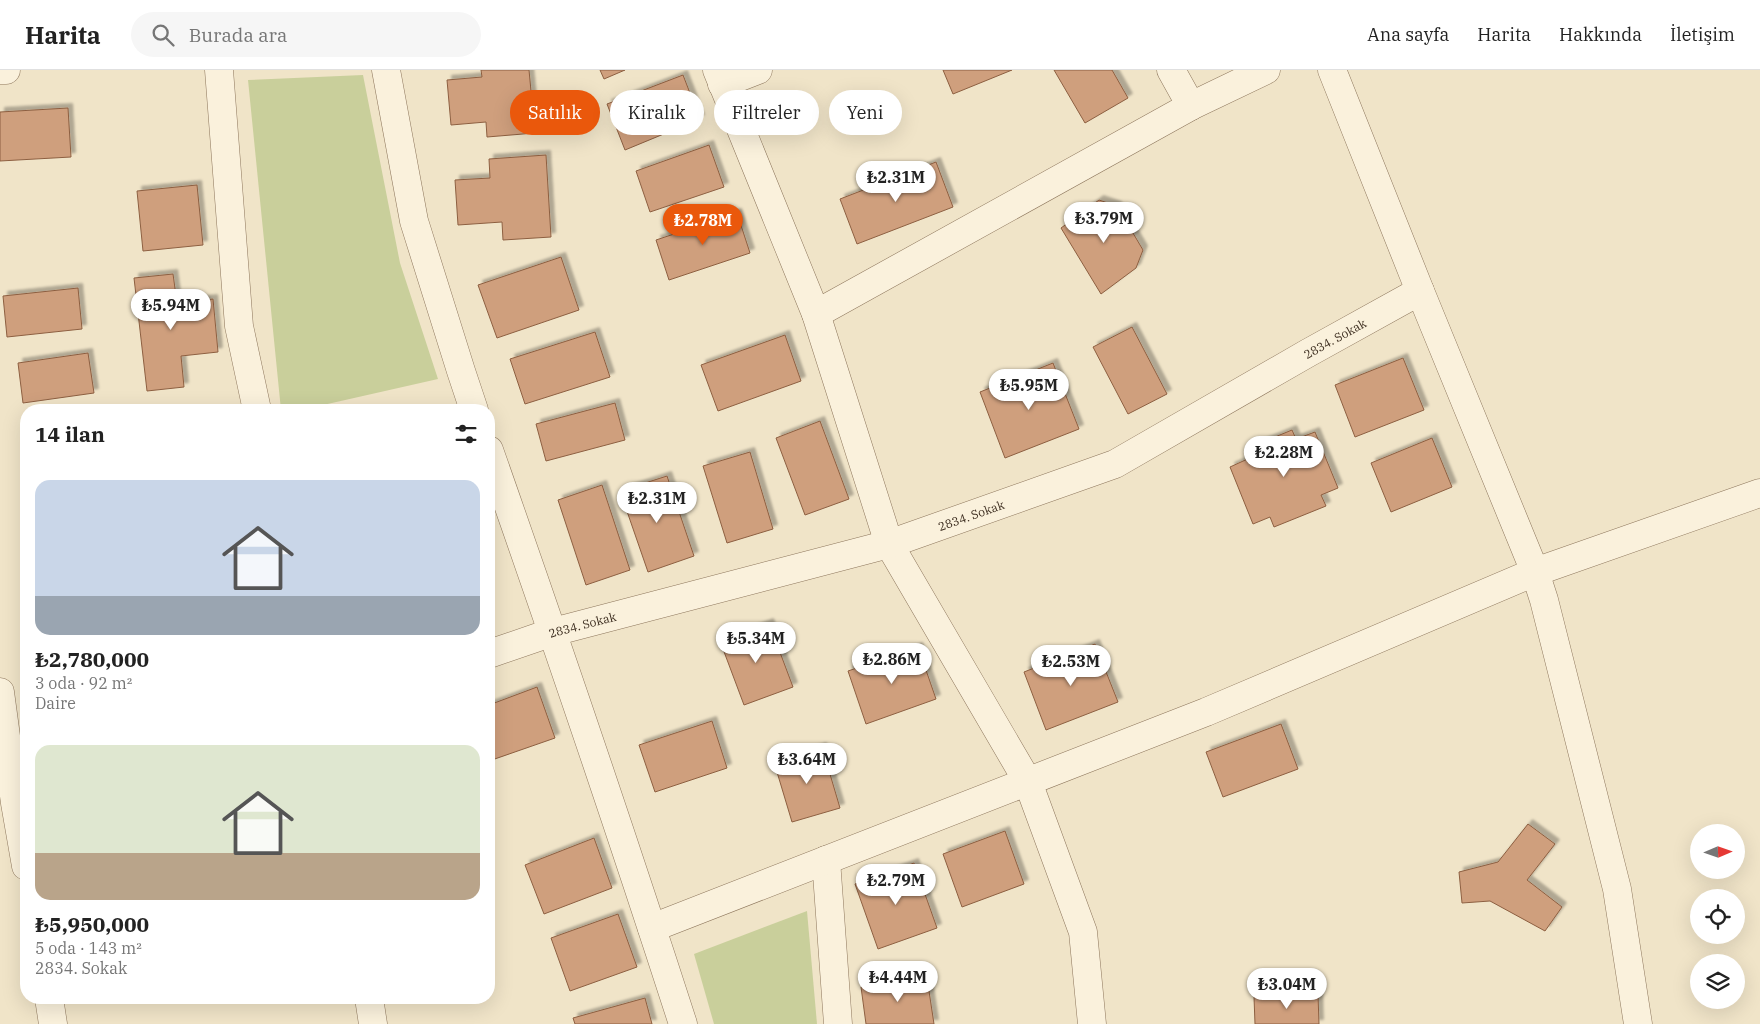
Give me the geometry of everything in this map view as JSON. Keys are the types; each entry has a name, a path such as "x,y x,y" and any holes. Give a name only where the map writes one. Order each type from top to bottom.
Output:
{"street":[{"path":"0,70 6,70"},
{"path":"219,70 239,326 256,404"},
{"path":"386,70 414,221 472,404"},
{"path":"758,70 719,77 816,314 889,544 1028,782 1083,932 1092,1024"},
{"path":"1171,70 1191,106"},
{"path":"816,314 1191,106 1266,70"},
{"path":"1332,70 1535,572 1544,600 1617,889 1638,1024"},
{"name":"2834. Sokak","path":"495,652 553,632 889,544 1115,464 1299,357 1420,290"},
{"path":"495,467 553,632 683,1024"},
{"path":"652,928 1206,712 1535,572 1760,494"},
{"path":"0,692 20,796"},
{"path":"826,860 838,1024"},
{"path":"50,1004 54,1024"},
{"path":"370,1004 373,1024"}],"green space":[{"path":"363,75 400,263 438,379 328,404 280,404 248,80"},
{"path":"807,911 817,1024 714,1024 694,954"}],"building":[{"path":"481,70 529,70 531,90 510,90 511,135 487,137 486,122 451,125 447,80 482,77"},
{"path":"600,70 625,70 604,79"},
{"path":"943,70 1012,70 953,94"},
{"path":"1054,70 1112,70 1128,98 1085,123"},
{"path":"683,75 689,90 644,90"},
{"path":"68,108 71,157 0,161 0,112"},
{"path":"619,135 661,135 625,150"},
{"path":"709,145 724,187 650,212 636,171"},
{"path":"546,155 551,237 503,240 502,222 458,225 455,180 490,178 489,159"},
{"path":"936,162 953,207 857,244 840,199"},
{"path":"197,185 203,245 143,251 137,191"},
{"path":"1099,200 1117,206 1143,250 1136,268 1101,294 1061,228"},
{"path":"737,213 750,253 669,280 656,240"},
{"path":"561,257 579,310 497,338 478,285"},
{"path":"173,274 177,303 213,299 218,352 181,356 184,387 147,391 134,278"},
{"path":"78,288 82,329 7,337 3,296"},
{"path":"1132,327 1167,394 1128,414 1093,347"},
{"path":"595,332 610,377 525,404 510,359"},
{"path":"785,335 801,381 718,411 701,365"},
{"path":"88,353 94,393 23,403 18,363"},
{"path":"1403,358 1424,410 1355,437 1335,385"},
{"path":"1053,363 1079,429 1005,458 980,392"},
{"path":"615,403 625,440 546,461 536,424"},
{"path":"820,421 849,499 805,515 776,438"},
{"path":"1292,430 1296,439 1315,432 1338,488 1321,495 1326,506 1274,527 1270,517 1253,524 1230,467 1252,457 1248,448"},
{"path":"1432,438 1452,487 1391,512 1371,463"},
{"path":"750,452 773,529 727,543 703,466"},
{"path":"667,476 694,556 648,572 620,491"},
{"path":"602,485 630,570 586,585 558,500"},
{"path":"769,623 793,687 744,705 720,641"},
{"path":"1095,644 1118,702 1046,730 1024,672"},
{"path":"918,647 936,699 866,724 848,671"},
{"path":"537,687 555,738 495,759 495,703"},
{"path":"712,721 727,768 655,792 639,745"},
{"path":"1281,724 1298,769 1223,797 1206,752"},
{"path":"822,747 840,808 792,822 774,762"},
{"path":"1528,824 1555,844 1527,880 1562,907 1545,931 1490,901 1462,903 1459,872 1498,862"},
{"path":"1005,831 1024,884 962,907 943,854"},
{"path":"594,838 612,888 544,914 525,865"},
{"path":"914,863 937,928 878,949 855,884"},
{"path":"618,914 637,967 570,991 551,938"},
{"path":"927,978 934,1024 866,1024 861,987"},
{"path":"1318,995 1319,1024 1255,1024 1254,997"},
{"path":"645,998 652,1024 575,1024 573,1018"}]}
